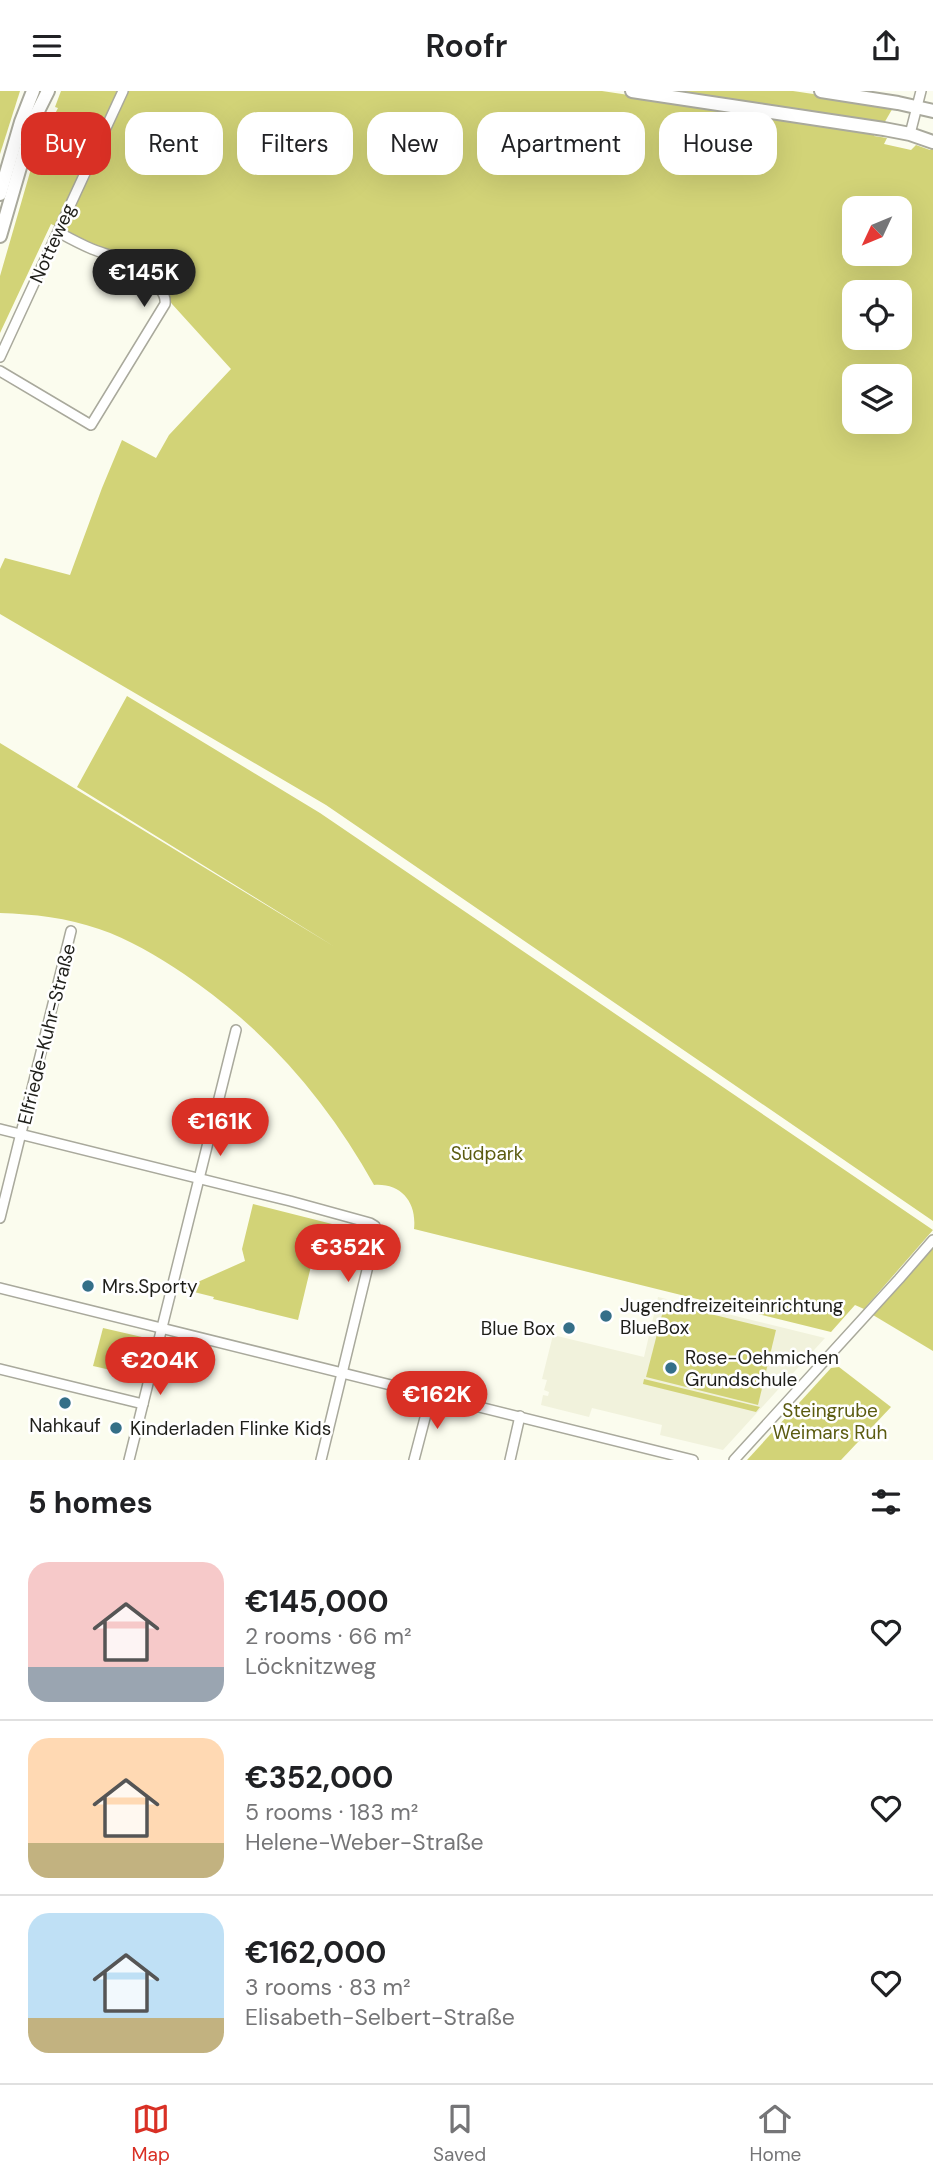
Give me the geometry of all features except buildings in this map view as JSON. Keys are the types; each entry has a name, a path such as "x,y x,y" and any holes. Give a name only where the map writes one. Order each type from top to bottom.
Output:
{"street":[{"path":"0,194 33,91"},
{"path":"0,236 34,120 48,91"},
{"name":"Notteweg","path":"0,357 123,91"},
{"path":"632,91 910,134 933,142"},
{"path":"821,91 933,111"},
{"path":"910,134 921,91"},
{"path":"0,371 91,425 166,300 151,275 142,267 95,250 58,232"},
{"name":"Elfriede-Kuhr-Straße","path":"0,1218 71,931"},
{"path":"129,1460 236,1030"},
{"path":"0,1129 290,1201 376,1226 321,1460"},
{"path":"734,1460 933,1240"},
{"path":"0,1288 694,1460"},
{"path":"0,1369 143,1404"},
{"path":"414,1460 431,1395"},
{"path":"510,1460 520,1416"}],"shaded area":[{"name":"Rose-Oehmichen Grundschule","path":"658,1297 825,1338 723,1450 660,1435 662,1425 592,1408 589,1417 541,1405 543,1395 548,1396 549,1392 544,1390 547,1380 542,1379 553,1335 644,1357"}],"green space":[{"path":"0,91 20,91 0,154"},
{"path":"61,91 602,91 742,112 659,112 659,175 777,175 777,117 875,132 874,136 887,138 884,144 911,150 916,145 930,150 933,147 933,1221 326,805 0,614 0,569 5,558 70,575 122,440 156,458 169,435 231,369 172,304 150,270 51,224 0,333 0,276 29,175 111,175 111,112 56,112 58,108 55,107"},
{"path":"664,91 793,91 894,106 883,125"},
{"name":"Südpark","path":"127,696 320,813 933,1230 864,1309 855,1305 831,1332 414,1229 413,1210 405,1196 392,1187 374,1185 336,1124 314,1095 267,1042 213,995 153,954 110,933 63,919 0,913 0,743 335,947 77,787"},
{"path":"253,1204 344,1227 318,1237 298,1320 182,1289 245,1261 242,1249"},
{"path":"933,1247 933,1351 873,1315"},
{"path":"665,1303 776,1330 758,1405 646,1377"},
{"path":"103,1328 142,1337 133,1375 93,1366"},
{"name":"Steingrube Weimars Ruh","path":"839,1367 891,1407 841,1460 747,1460 831,1368"},
{"path":"644,1379 760,1407 756,1412 643,1384"}],"place":[{"name":"Mrs.Sporty","path":"88,1286"},
{"name":"Jugendfreizeiteinrichtung BlueBox","path":"606,1316"},
{"name":"Blue Box","path":"569,1328"},
{"name":"Rose-Oehmichen Grundschule","path":"671,1368"},
{"name":"Nahkauf","path":"65,1403"},
{"name":"Kinderladen Flinke Kids","path":"116,1428"}]}
